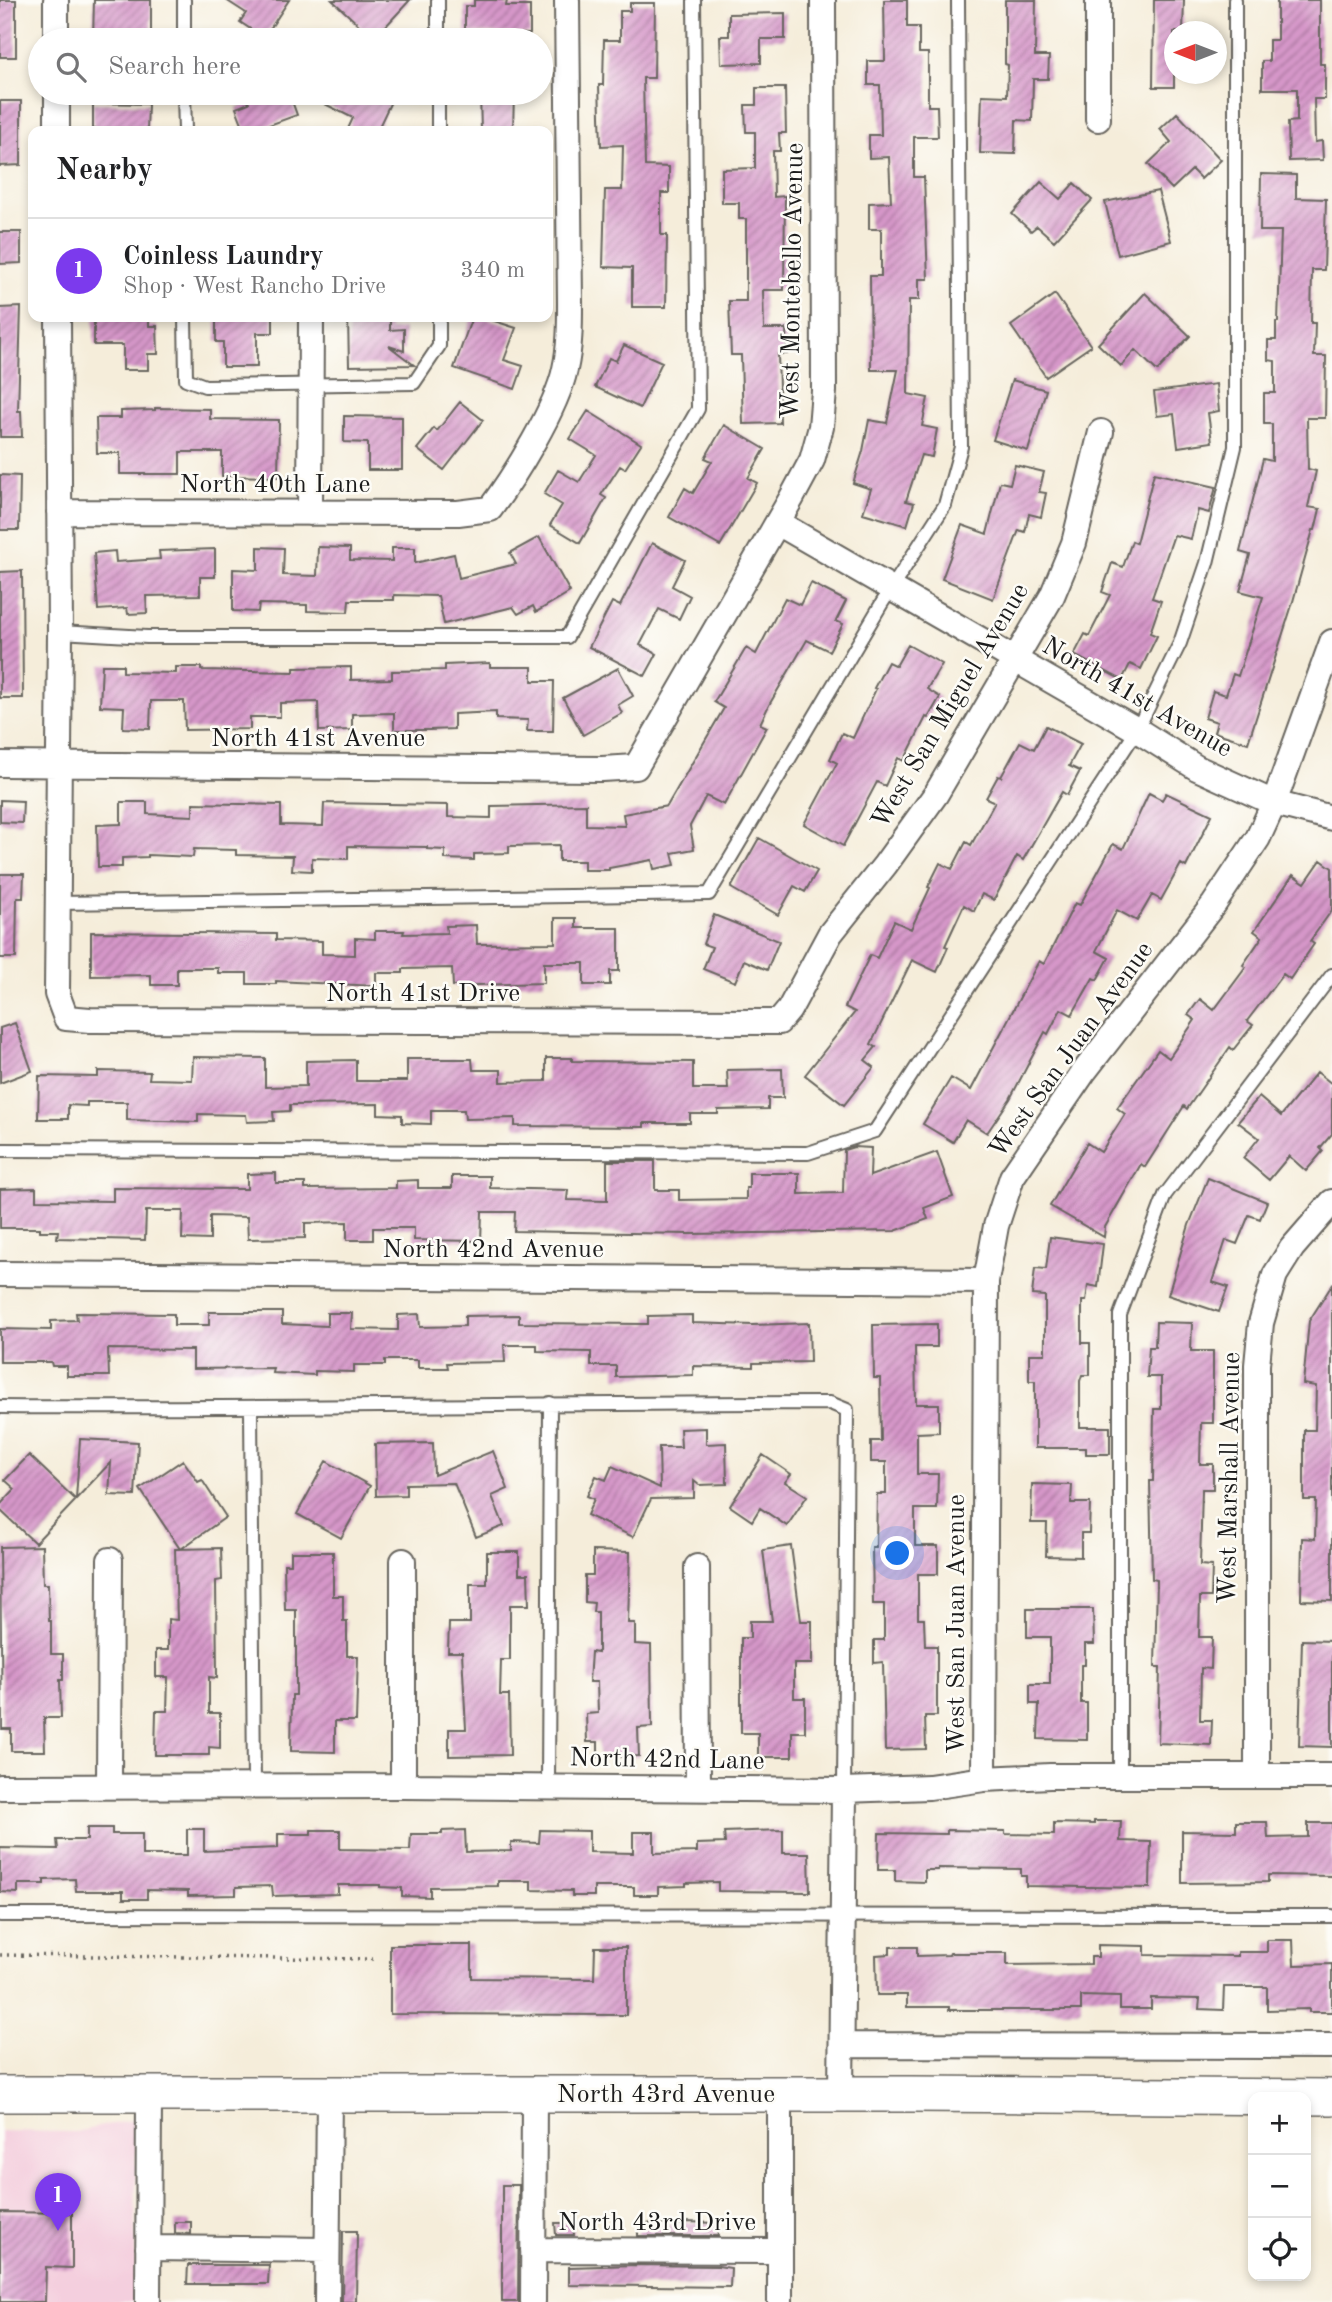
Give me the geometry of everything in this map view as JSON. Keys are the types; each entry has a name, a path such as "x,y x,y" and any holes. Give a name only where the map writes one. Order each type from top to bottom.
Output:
{"main road":[{"name":"North 43rd Avenue","path":"0,2094 534,2093 1332,2097"}],"street":[{"path":"56,0 56,28"},
{"name":"North 40th Lane","path":"59,512 458,513 490,509 503,492 553,404 565,371 570,340 567,0"},
{"name":"West Montebello Avenue","path":"636,767 812,460 822,415 822,0"},
{"path":"1098,0 1098,119"},
{"path":"57,105 57,126"},
{"path":"56,903 60,632 58,322"},
{"path":"310,513 311,322"},
{"name":"West San Miguel Avenue","path":"779,1022 789,1010 830,934 885,865 936,794 1052,596 1074,543 1101,432"},
{"name":"North 41st Avenue","path":"778,523 1197,768 1274,803 1332,818"},
{"name":"West San Juan Avenue","path":"984,1779 986,1281 996,1226 1012,1177 1083,1073 1214,904 1258,838 1274,803 1332,642"},
{"name":"North 41st Avenue","path":"0,764 588,769 636,767"},
{"name":"North 41st Drive","path":"56,903 57,994 66,1018 779,1022"},
{"name":"West Marshall Avenue","path":"1256,1776 1257,1365 1261,1322 1275,1275 1292,1248 1332,1202"},
{"name":"North 42nd Avenue","path":"0,1274 986,1281"},
{"path":"109,1786 110,1560"},
{"path":"403,1561 403,1786"},
{"path":"697,1567 698,1788"},
{"name":"North 42nd Lane","path":"0,1787 403,1786 844,1790 929,1787 984,1779 1121,1775 1332,1776"},
{"path":"841,2094 844,1790"},
{"path":"842,2045 1332,2046"},
{"path":"533,2302 534,2093"},
{"path":"148,2302 149,2094"},
{"path":"780,2094 780,2302"},
{"path":"327,2302 329,2095"},
{"path":"148,2248 327,2250"},
{"name":"North 43rd Drive","path":"533,2250 780,2251"}],"lane":[{"path":"184,0 184,28"},
{"path":"438,0 438,28"},
{"path":"60,632 147,637 567,637 698,408 694,0"},
{"path":"56,903 709,894 890,590 945,505 961,447 958,0"},
{"path":"0,1150 808,1153 875,1131 1136,730 1181,643 1207,562 1235,447 1235,0"},
{"path":"184,105 185,126"},
{"path":"438,105 438,126"},
{"path":"185,322 186,379 205,386 414,383 439,346 439,322"},
{"path":"1121,1775 1120,1315 1165,1195 1332,975"},
{"path":"548,1787 550,1403"},
{"path":"0,1407 251,1408 550,1403 830,1403 847,1410 844,1790"},
{"path":"251,1408 254,1786"},
{"path":"0,1914 1332,1916"}],"path":[{"path":"0,1955 374,1959"}],"shaded area":[{"path":"136,2119 135,2302 0,2302 0,2131 75,2132"}],"building":[{"path":"0,0 16,0 16,57 0,57"},
{"path":"94,0 151,0 151,28 93,28"},
{"path":"226,0 289,0 271,28 249,28 240,22 246,13"},
{"path":"332,0 410,0 384,28 362,28"},
{"path":"474,0 507,0 506,6 530,6 530,28 465,28 465,6 474,6"},
{"path":"884,0 907,0 907,27 919,27 919,53 928,53 928,106 937,106 938,137 914,137 914,177 924,177 928,279 919,279 919,300 909,300 908,394 928,398 922,426 937,429 932,457 921,455 906,501 914,503 907,526 863,513 871,489 853,483 869,420 887,423 898,370 871,370 870,276 881,276 881,229 869,229 869,203 891,202 889,157 869,158 869,135 881,135 880,85 868,85 868,61 885,61"},
{"path":"1005,0 1036,0 1035,56 1049,56 1048,79 1033,79 1032,121 1016,120 1015,154 980,153 982,95 1007,96"},
{"path":"1154,0 1184,0 1183,21 1164,21 1164,84 1174,84 1174,87 1153,87"},
{"path":"1277,0 1320,0 1320,64 1325,64 1325,99 1314,99 1315,142 1322,141 1323,160 1289,161 1288,122 1297,121 1297,89 1262,89 1262,61 1269,61 1269,40 1277,40"},
{"path":"630,3 655,3 654,78 643,78 645,166 669,167 669,193 661,193 661,235 667,235 666,307 632,307 632,268 603,267 605,190 622,190 623,145 601,146 599,85 603,85 604,40 620,40 620,11 630,11"},
{"path":"785,13 785,39 761,39 761,63 721,64 720,36 729,36 729,14"},
{"path":"756,88 785,88 786,133 779,133 780,151 773,151 774,197 785,196 784,290 763,290 764,329 786,329 787,354 778,354 780,423 743,424 741,355 731,355 729,301 746,301 746,219 739,219 739,203 722,203 722,169 755,168 755,132 746,132 745,105 756,105"},
{"path":"0,101 21,101 21,165 0,166"},
{"path":"93,105 148,105 147,126 93,126"},
{"path":"244,105 293,105 297,115 267,126 243,126 236,108"},
{"path":"327,105 389,105 379,126 349,126 353,118"},
{"path":"480,105 514,105 513,126 481,126"},
{"path":"1177,113 1221,160 1201,179 1192,170 1172,189 1148,164 1171,142 1160,129"},
{"path":"1261,174 1296,175 1296,198 1326,199 1324,270 1312,270 1311,323 1315,323 1314,356 1326,356 1325,418 1307,418 1308,469 1316,471 1308,507 1320,509 1248,743 1214,732 1217,722 1205,718 1213,691 1226,695 1233,674 1238,676 1263,597 1240,591 1250,555 1240,552 1263,459 1272,461 1272,424 1264,424 1264,393 1275,393 1275,361 1268,360 1268,340 1276,340 1281,231 1260,231"},
{"path":"1041,182 1060,199 1074,183 1092,200 1054,241 1037,226 1031,231 1012,214"},
{"path":"1158,191 1171,241 1118,255 1105,202"},
{"path":"0,232 21,232 21,263 0,264"},
{"path":"1145,293 1190,336 1157,371 1135,350 1121,366 1098,344"},
{"path":"1055,294 1091,346 1046,377 1011,326"},
{"path":"21,307 18,411 21,411 22,437 0,437 0,308"},
{"path":"94,322 149,322 149,326 157,326 158,354 148,354 148,370 123,370 123,345 94,345"},
{"path":"216,322 273,322 273,333 257,333 257,367 223,367 223,342 216,342"},
{"path":"348,322 390,322 390,330 404,329 404,351 389,346 414,365 349,366"},
{"path":"470,322 497,322 516,328 504,360 523,366 515,389 454,368"},
{"path":"624,345 662,362 640,408 595,387 609,358 616,361"},
{"path":"1012,380 1046,390 1028,451 993,440"},
{"path":"1216,384 1219,411 1208,413 1212,442 1178,447 1174,414 1157,416 1154,392"},
{"path":"460,402 483,420 444,470 417,449 434,428 437,431"},
{"path":"155,408 210,409 210,419 279,420 278,477 222,476 222,452 180,452 180,474 120,474 120,453 97,453 96,418 121,418 121,411"},
{"path":"588,411 641,444 625,469 620,466 601,495 606,498 580,543 550,525 562,505 544,494 558,470 579,482 596,455 570,439"},
{"path":"344,416 402,417 402,470 368,470 368,443 344,442"},
{"path":"724,425 765,449 748,478 757,483 720,546 669,517 685,488 693,493 712,461 705,458"},
{"path":"1015,465 1044,472 1039,492 1046,493 1041,517 1029,514 1025,532 1019,530 993,599 942,579 962,525 987,534 1000,482 1010,484"},
{"path":"1154,473 1216,487 1209,513 1198,510 1191,539 1174,535 1152,598 1161,601 1150,633 1157,636 1141,669 1130,664 1122,680 1074,655 1085,634 1089,636 1110,595 1102,592 1112,563 1123,567 1132,541 1136,543"},
{"path":"0,475 20,476 19,530 0,530"},
{"path":"539,537 570,592 536,612 533,606 518,614 513,607 444,624 438,596 394,595 394,600 349,600 348,612 307,611 307,605 259,604 258,612 233,611 233,569 258,570 258,547 284,548 283,575 317,576 318,547 350,548 350,560 392,561 392,548 415,548 415,563 454,554 459,578 516,564 510,553"},
{"path":"652,543 685,560 672,586 690,596 679,619 659,609 640,645 657,654 645,676 589,647 612,602 620,606"},
{"path":"215,549 215,577 200,577 200,595 146,596 147,613 128,614 127,608 98,610 94,553 115,551 116,562 160,559 159,551"},
{"path":"22,571 23,698 0,698 0,572"},
{"path":"811,583 846,601 836,621 843,624 829,651 807,640 769,705 760,724 767,727 724,805 706,796 690,826 694,849 672,853 675,865 654,869 652,860 609,870 584,870 584,861 559,861 559,845 509,846 509,853 474,854 474,860 445,859 445,850 427,847 348,846 348,859 312,858 312,871 292,870 293,856 236,855 236,850 194,849 193,857 148,855 122,858 122,867 98,867 97,825 121,824 121,802 147,802 147,814 193,816 193,803 281,805 281,825 323,826 324,803 448,805 448,817 491,818 491,806 586,804 586,825 625,826 623,814 667,806 724,708 714,702 746,648 756,654 785,598 800,605"},
{"path":"908,645 942,664 927,689 940,697 928,718 926,717 904,761 898,758 885,786 877,782 843,846 804,824 837,763 830,759 842,733 853,738 888,662 896,666"},
{"path":"490,663 490,667 532,667 532,681 554,681 553,731 527,731 528,720 496,719 496,712 454,714 454,729 429,730 394,730 394,713 352,714 352,730 319,731 318,702 280,703 280,717 250,717 250,729 185,730 184,701 151,701 150,729 123,728 124,707 100,706 102,665 123,665 123,672 176,673 176,667 294,672 294,668 351,667 351,680 392,679 392,671 445,670 445,665"},
{"path":"618,668 633,696 618,705 622,713 583,735 563,698"},
{"path":"1046,726 1081,744 1069,766 1080,771 1067,795 1062,792 1023,860 1017,856 994,900 982,894 974,911 964,905 945,946 948,947 937,972 912,960 871,1044 876,1047 865,1060 874,1067 844,1105 805,1075 855,1012 845,1007 870,955 877,958 894,921 911,929 940,863 952,869 966,842 971,845 995,802 986,798 1020,742 1034,749"},
{"path":"1149,793 1162,800 1166,793 1212,815 1186,867 1181,864 1161,900 1152,895 1137,921 1117,910 1096,951 1109,958 1097,980 1093,978 1072,1015 1061,1009 1048,1034 1045,1032 1010,1099 987,1133 966,1120 953,1142 923,1124 951,1078 971,1090 1039,961 1044,964 1075,903 1080,905 1113,844 1123,849"},
{"path":"0,800 23,801 22,823 0,822"},
{"path":"759,838 817,871 805,892 794,886 778,915 731,888"},
{"path":"1321,860 1332,868 1332,910 1310,941 1314,944 1290,979 1283,974 1247,1021 1253,1025 1233,1050 1230,1047 1187,1109 1184,1106 1145,1167 1141,1164 1105,1227 1104,1237 1050,1206 1087,1143 1101,1152 1125,1114 1117,1108 1158,1050 1169,1058 1195,1020 1188,1015 1200,999 1214,1010 1246,967 1243,965 1262,937 1254,931 1293,875 1305,883"},
{"path":"0,874 24,874 23,898 17,898 16,958 0,958"},
{"path":"714,915 779,941 767,970 744,960 735,982 703,969 712,947 703,944"},
{"path":"555,918 576,918 576,928 619,928 619,971 610,971 610,985 584,985 584,963 544,963 544,983 453,986 452,968 403,969 403,973 376,973 376,986 276,981 276,984 247,984 247,973 218,973 218,968 177,968 177,985 151,985 151,975 91,976 91,932 276,934 276,940 322,941 322,954 355,955 355,938 375,939 375,931 404,931 403,934 447,933 446,926 476,925 477,944 555,943"},
{"path":"15,1023 32,1071 0,1083 0,1028"},
{"path":"193,1057 265,1058 265,1087 306,1086 306,1061 356,1060 356,1081 407,1081 407,1059 472,1059 473,1070 501,1070 501,1082 546,1081 546,1058 572,1058 572,1061 693,1062 693,1089 728,1089 727,1070 782,1069 783,1098 768,1098 768,1109 718,1110 718,1114 690,1114 690,1123 644,1123 644,1127 515,1126 515,1118 465,1119 464,1110 431,1110 431,1124 402,1123 402,1115 378,1114 378,1104 290,1105 290,1111 273,1112 274,1121 247,1122 246,1115 198,1114 198,1122 127,1120 127,1102 87,1102 87,1106 68,1105 68,1119 38,1119 39,1076 98,1077 98,1071 150,1072 149,1079 192,1080"},
{"path":"1317,1072 1332,1084 1332,1134 1320,1148 1323,1151 1306,1171 1289,1156 1269,1180 1243,1158 1259,1138 1238,1122 1259,1097 1281,1116"},
{"path":"854,1147 871,1148 870,1176 937,1152 953,1197 924,1208 928,1219 895,1231 689,1234 514,1231 515,1212 482,1212 481,1241 414,1240 414,1228 373,1228 373,1240 347,1240 347,1222 305,1223 305,1238 248,1239 247,1217 210,1216 210,1240 182,1239 183,1211 146,1211 145,1240 57,1238 58,1231 0,1228 0,1189 36,1188 36,1200 113,1201 113,1188 247,1189 247,1174 276,1173 276,1183 305,1183 305,1189 396,1188 396,1181 418,1180 418,1188 452,1188 452,1176 490,1176 490,1188 568,1190 567,1200 607,1201 607,1161 655,1161 655,1190 679,1190 679,1200 746,1199 749,1173 799,1173 799,1194 843,1193 844,1150"},
{"path":"1208,1178 1267,1202 1260,1219 1249,1215 1237,1244 1226,1240 1212,1282 1228,1287 1219,1312 1168,1295 1189,1225"},
{"path":"1050,1237 1103,1244 1098,1287 1088,1285 1086,1301 1082,1301 1082,1343 1090,1343 1090,1375 1082,1375 1080,1381 1080,1427 1110,1427 1110,1454 1086,1454 1086,1448 1035,1448 1035,1381 1029,1381 1029,1354 1045,1354 1045,1296 1032,1295 1035,1268 1046,1269"},
{"path":"1332,1285 1332,1601 1301,1600 1302,1538 1315,1539 1316,1500 1304,1500 1304,1430 1315,1430 1316,1386 1303,1384 1309,1321"},
{"path":"209,1312 282,1312 282,1324 327,1326 327,1313 352,1313 351,1329 398,1330 398,1315 419,1314 420,1327 465,1326 465,1316 519,1315 519,1323 648,1324 648,1316 692,1315 692,1323 809,1323 810,1362 753,1363 753,1367 693,1366 693,1375 616,1377 616,1366 591,1366 591,1352 537,1351 537,1345 504,1345 505,1362 447,1363 448,1368 418,1368 418,1360 385,1360 385,1365 354,1365 354,1372 315,1371 315,1375 272,1373 273,1368 193,1369 193,1350 108,1349 109,1376 67,1376 67,1366 52,1366 51,1362 0,1362 0,1329 51,1330 51,1321 77,1320 76,1313 174,1314 174,1325 209,1325"},
{"path":"1156,1322 1192,1323 1191,1351 1213,1351 1213,1423 1201,1423 1200,1464 1213,1464 1213,1489 1202,1489 1200,1565 1212,1566 1211,1597 1200,1597 1199,1637 1212,1637 1211,1669 1201,1668 1200,1720 1212,1720 1211,1745 1158,1743 1160,1667 1155,1667 1157,1580 1152,1579 1150,1481 1153,1481 1154,1409 1161,1409 1161,1377 1147,1377 1149,1347 1155,1347"},
{"path":"937,1324 937,1347 915,1347 916,1404 939,1404 939,1432 917,1433 917,1474 938,1474 937,1509 915,1509 915,1546 938,1546 938,1574 918,1574 918,1619 924,1619 925,1646 937,1646 937,1716 925,1716 926,1749 885,1750 883,1662 874,1663 874,1640 884,1640 884,1604 873,1604 872,1547 876,1547 877,1494 886,1494 886,1462 871,1462 871,1441 881,1441 880,1378 874,1378 873,1325"},
{"path":"706,1428 706,1444 726,1443 727,1484 699,1485 694,1481 694,1498 651,1499 633,1537 587,1515 594,1499 587,1496 596,1476 606,1480 612,1466 660,1488 659,1447 681,1447 680,1429"},
{"path":"80,1439 138,1442 135,1496 109,1495 111,1462 76,1499"},
{"path":"433,1443 434,1475 493,1451 508,1489 492,1496 504,1526 476,1537 454,1483 406,1484 406,1495 376,1496 375,1444"},
{"path":"29,1455 76,1500 35,1543 0,1510 0,1505 15,1489 5,1480"},
{"path":"763,1455 791,1474 785,1482 807,1496 787,1526 760,1508 752,1521 730,1506"},
{"path":"183,1460 198,1482 202,1480 226,1517 181,1549 221,1548 222,1580 216,1581 217,1678 209,1677 209,1713 220,1713 220,1748 209,1747 209,1755 155,1755 156,1711 167,1711 168,1677 156,1677 156,1650 168,1650 168,1619 177,1620 175,1549 180,1549 140,1489"},
{"path":"326,1461 370,1486 341,1538 297,1514"},
{"path":"1032,1484 1072,1485 1071,1503 1090,1503 1089,1533 1081,1533 1081,1557 1046,1556 1047,1523 1031,1523"},
{"path":"42,1546 43,1584 48,1584 51,1654 63,1654 63,1680 60,1680 61,1718 44,1718 45,1751 11,1751 11,1729 2,1729 0,1547"},
{"path":"791,1546 801,1621 812,1621 812,1664 794,1664 794,1698 805,1698 805,1732 792,1732 792,1757 758,1757 758,1733 741,1733 741,1638 750,1638 750,1621 772,1621 763,1550"},
{"path":"593,1551 630,1552 628,1623 635,1623 635,1644 651,1645 652,1727 638,1728 639,1756 598,1757 598,1742 587,1742 586,1714 598,1713 597,1682 589,1682 591,1652 598,1653 598,1612 593,1612 594,1603 585,1602 585,1575 593,1575"},
{"path":"291,1552 333,1552 333,1596 343,1596 343,1621 347,1621 347,1656 358,1656 356,1721 335,1721 335,1752 291,1751 292,1695 296,1695 296,1610 285,1610 284,1564 291,1564"},
{"path":"487,1552 519,1552 519,1574 528,1574 529,1605 510,1605 510,1660 501,1660 500,1695 509,1695 510,1755 449,1756 449,1729 466,1729 462,1652 448,1652 449,1623 470,1623 470,1584 487,1584"},
{"path":"1027,1609 1093,1609 1094,1644 1085,1644 1085,1665 1081,1665 1081,1703 1087,1703 1087,1740 1038,1739 1039,1704 1030,1704 1030,1684 1050,1684 1050,1637 1027,1637"},
{"path":"1302,1640 1332,1641 1332,1747 1299,1746"},
{"path":"1094,1821 1121,1821 1120,1841 1151,1842 1150,1888 1026,1886 1026,1876 1021,1876 1021,1869 938,1868 925,1870 925,1882 895,1881 895,1870 878,1870 879,1833 947,1834 947,1830 1054,1835 1054,1823 1094,1824"},
{"path":"1236,1822 1267,1822 1268,1838 1308,1837 1308,1823 1332,1823 1332,1876 1268,1875 1268,1882 1182,1883 1182,1831 1236,1832"},
{"path":"87,1828 112,1828 112,1834 142,1834 142,1855 187,1855 187,1829 204,1829 204,1851 278,1848 278,1834 311,1834 311,1830 340,1830 340,1849 410,1850 411,1834 442,1834 442,1831 465,1830 466,1852 511,1851 511,1842 539,1843 540,1830 589,1831 589,1852 633,1853 633,1832 654,1832 654,1853 697,1852 697,1844 725,1843 724,1832 783,1830 783,1853 809,1853 810,1892 718,1891 718,1882 658,1887 658,1895 634,1895 634,1887 594,1887 594,1896 572,1896 572,1891 531,1890 531,1881 498,1881 498,1886 430,1887 430,1897 402,1896 402,1888 380,1885 338,1885 338,1894 273,1896 272,1886 236,1887 236,1895 188,1896 188,1891 147,1890 147,1899 123,1899 123,1891 76,1891 75,1879 44,1880 44,1884 18,1884 18,1893 0,1892 0,1848 58,1849 57,1840 87,1840"},
{"path":"1267,1940 1293,1940 1294,1965 1332,1964 1332,2012 1309,2012 1309,2009 1267,2010 1267,1987 1224,1987 1223,2010 1199,2009 1200,1999 1151,1998 1151,2009 1120,2009 1120,1997 1081,1996 1081,2010 949,2010 949,2007 907,2007 907,1995 877,1995 876,1955 890,1954 890,1947 917,1947 917,1956 1007,1953 1007,1965 1091,1964 1091,1957 1098,1957 1098,1945 1145,1946 1145,1955 1238,1956 1238,1952 1267,1952"},
{"path":"390,1945 472,1945 472,1978 594,1979 595,1947 626,1947 626,2015 390,2014"},
{"path":"502,2185 519,2185 518,2302 502,2302"},
{"path":"0,2212 72,2213 72,2268 46,2267 45,2302 0,2302"},
{"path":"175,2222 191,2222 191,2234 175,2233"},
{"path":"684,2222 718,2223 718,2236 638,2236 638,2223 684,2225"},
{"path":"555,2223 573,2223 574,2235 556,2235"},
{"path":"343,2231 357,2231 356,2302 342,2302"},
{"path":"188,2265 269,2265 268,2284 187,2284"},
{"path":"636,2265 731,2268 730,2287 569,2285 569,2267"}],"place":[{"name":"Coinless Laundry","path":"58,2231"}]}
